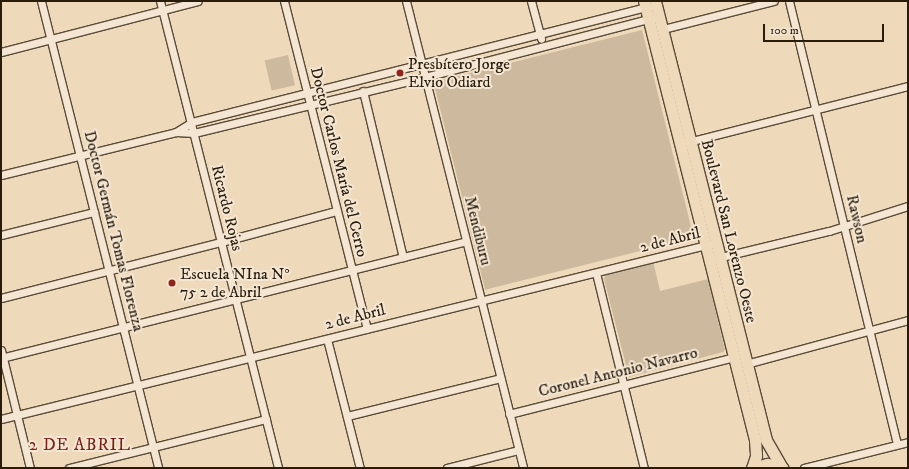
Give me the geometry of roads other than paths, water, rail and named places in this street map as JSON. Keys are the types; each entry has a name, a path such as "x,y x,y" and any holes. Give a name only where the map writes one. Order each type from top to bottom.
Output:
{"main road":[{"name":"Boulevard San Lorenzo Oeste","path":"651,8 663,30 685,142"},
{"name":"Boulevard San Lorenzo Oeste","path":"651,8 711,244 746,364 766,440 782,467"},
{"name":"Boulevard San Lorenzo Oeste","path":"715,259 734,357 755,440 756,456 752,468"},
{"path":"752,468 767,464 782,467"}],"street":[{"name":"Doctor Germán Tomas Florenza","path":"41,1 158,468"},
{"name":"Ricardo Rojas","path":"160,1 192,122 278,468"},
{"path":"1,52 198,1"},
{"name":"Doctor Carlos María del Cerro","path":"284,1 367,329"},
{"name":"Mendiburu","path":"406,1 523,468"},
{"path":"531,1 542,45"},
{"path":"740,1 742,9"},
{"path":"663,30 774,1"},
{"name":"Rawson","path":"789,1 897,444"},
{"path":"1,175 81,157 176,132 192,122 651,8"},
{"path":"176,132 194,133 425,77 542,45 651,8"},
{"path":"685,142 908,86"},
{"path":"363,91 403,257"},
{"name":"2 de Abril","path":"715,259 829,231 908,206"},
{"path":"1,298 336,211"},
{"path":"1,236 94,212"},
{"path":"30,468 2,355 124,328 466,242"},
{"name":"2 de Abril","path":"1,419 711,244"},
{"path":"596,273 644,468"},
{"path":"746,364 908,320"},
{"path":"327,339 360,468"},
{"name":"Coronel Antonio Navarro","path":"509,414 734,357"},
{"path":"347,416 500,378"},
{"path":"69,468 266,418"},
{"path":"804,468 908,442"},
{"path":"447,468 518,450"}],"place":[{"name":"Presbítero Jorge Elvio Odiard","path":"400,73"},
{"name":"Escuela NIna N° 75 2 de Abril","path":"172,283"}],"district":[{"name":"2 DE ABRIL","path":"80,446"}]}
